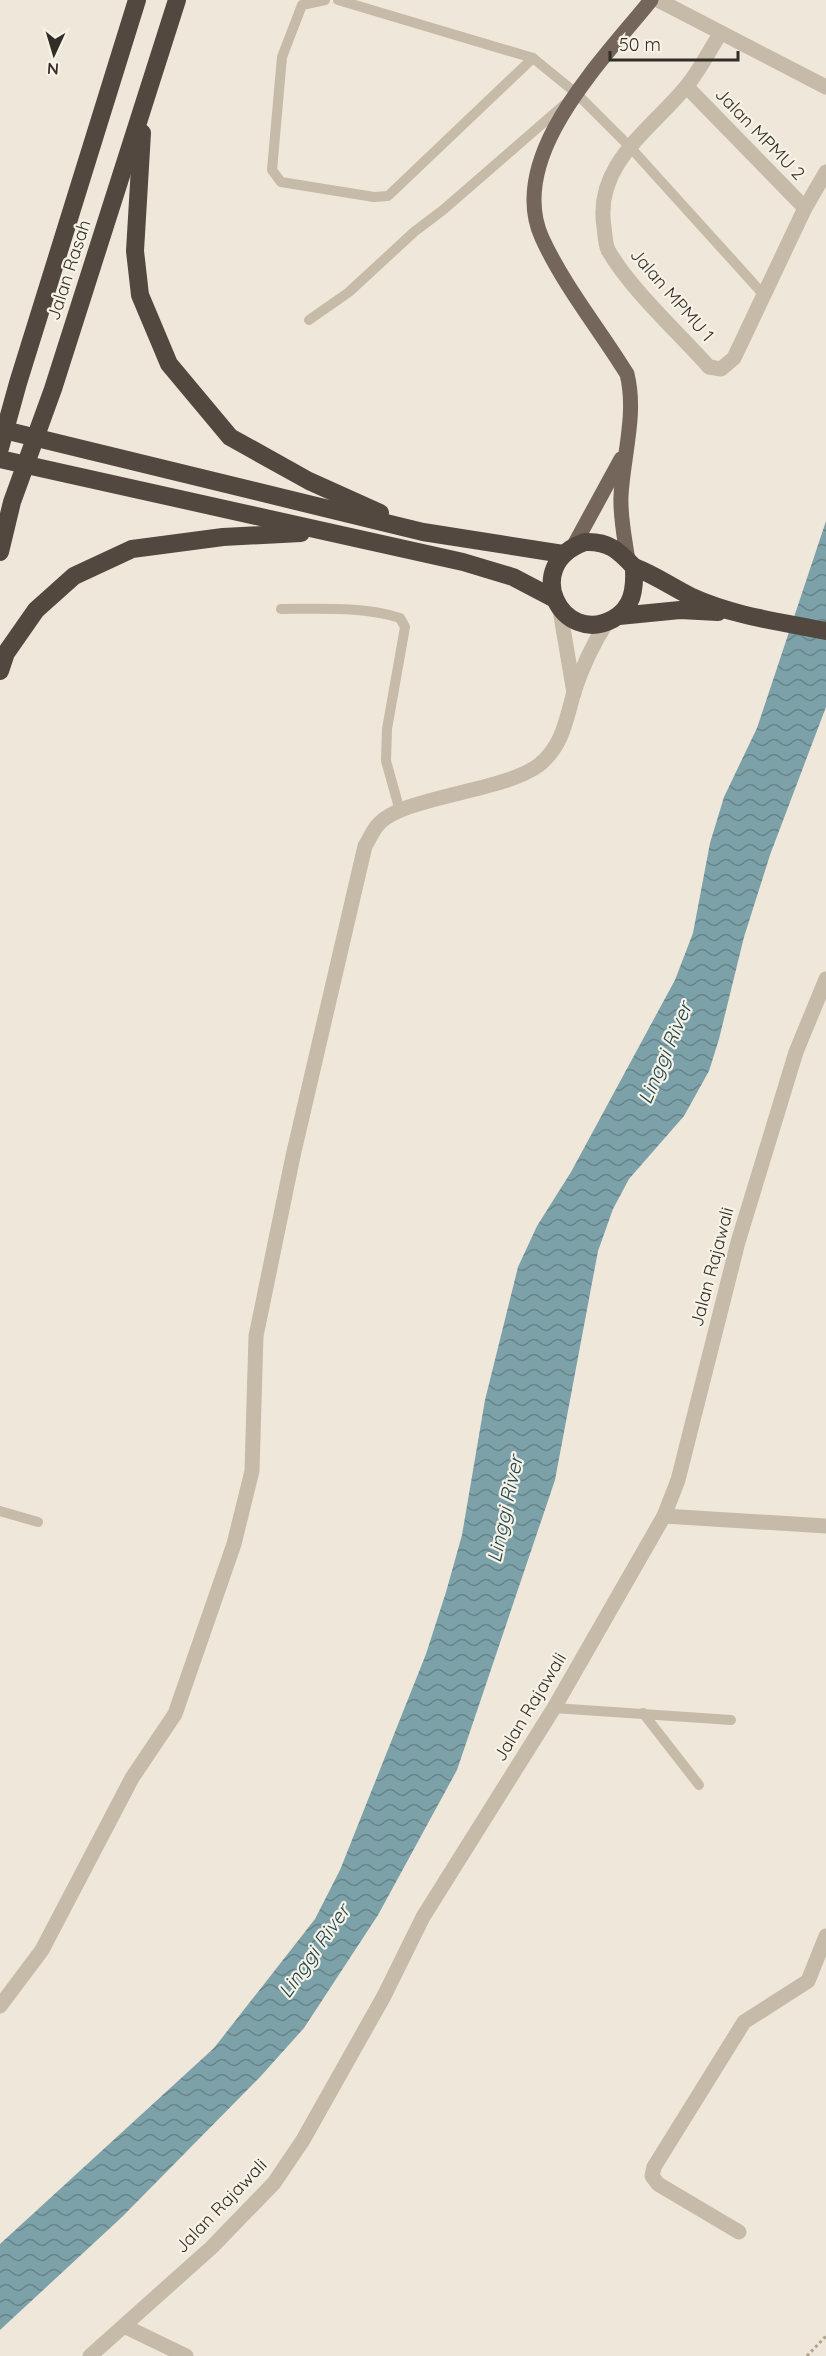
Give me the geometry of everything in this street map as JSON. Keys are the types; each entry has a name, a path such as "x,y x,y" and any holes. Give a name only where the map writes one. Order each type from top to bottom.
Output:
{"highway":[{"name":"Jalan Rasah","path":"0,448 137,0"},
{"name":"Jalan Rasah","path":"1,546 12,502 53,389 177,0"},
{"path":"143,107 135,251 140,295 169,364 231,437 309,481 423,532"},
{"path":"0,429 423,532 568,550"},
{"path":"0,459 463,562 513,577 557,604 582,623 595,625 613,619 680,610 741,613"},
{"path":"0,671 6,653 36,610 74,576 132,549 223,537 324,532"},
{"path":"557,604 551,575 568,550 585,542 609,545 631,564 657,576 692,597 741,613 826,631"},
{"path":"613,619 633,596 631,564"}],"main road":[{"path":"631,564 621,518 625,451 632,394 627,374 542,237 534,208 538,163 549,136 577,94 651,0"},
{"path":"568,550 625,451"}],"street":[{"path":"658,0 826,87"},
{"name":"Jalan MPMU 1","path":"720,34 687,87 630,147 609,176 603,196 602,219 607,247 625,274 709,368 721,369 734,358 763,294"},
{"name":"Jalan MPMU 2","path":"687,87 805,208"},
{"path":"763,294 805,208 826,172"},
{"path":"557,604 574,693"},
{"path":"0,2006 42,1950 132,1778 175,1714 191,1674 234,1544 252,1471 256,1336 331,988 366,846 378,824 400,811 509,780 538,765 555,749 566,727 574,693 591,648 613,619"},
{"name":"Jalan Rajawali","path":"90,2356 212,2247 274,2183 303,2140 355,2048 423,1917 554,1708 664,1516 678,1480 745,1220 796,1052 826,979"},
{"path":"664,1516 826,1526"},
{"path":"739,2232 658,2184 652,2176 654,2167 744,2022 808,1981 826,1936"},
{"path":"124,2326 186,2356"}],"lane":[{"path":"325,0 302,5 282,57 272,170 281,182 374,197 388,196 533,58"},
{"path":"338,0 533,58 577,94 630,147 763,294"},
{"path":"309,320 349,292 414,232 443,210 577,94"},
{"path":"281,609 353,611 387,614 400,618 405,627 387,729 386,761 400,811"},
{"path":"0,1511 38,1522"},
{"path":"554,1708 731,1720"},
{"path":"643,1713 699,1785"}],"path":[{"path":"807,2356 826,2336"}],"water":[{"name":"Linggi River","path":"826,521 826,707 770,855 744,937 709,1071 684,1116 629,1179 613,1209 598,1251 555,1480 457,1770 378,1915 304,2028 260,2077 122,2217 0,2330 0,2244 214,2048 315,1919 340,1870 426,1654 446,1592 462,1535 485,1400 518,1267 537,1226 571,1172 675,980 693,933 710,843 724,797 757,728"}]}
